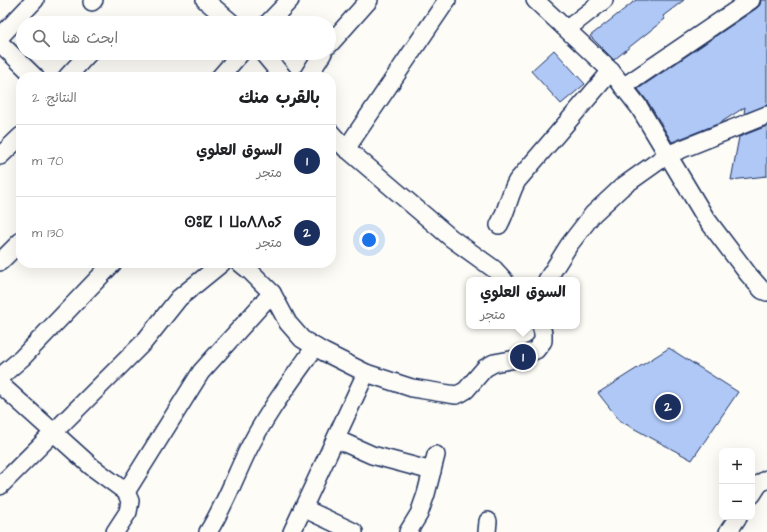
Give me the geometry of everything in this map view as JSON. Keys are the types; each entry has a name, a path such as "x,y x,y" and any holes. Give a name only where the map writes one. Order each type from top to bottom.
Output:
{"street":[{"path":"23,16 35,0"},
{"path":"275,16 290,0"},
{"path":"336,37 369,0"},
{"path":"346,148 447,0"},
{"path":"535,0 611,71 639,107 705,217 748,274 762,290 767,292"},
{"path":"567,29 604,0"},
{"path":"623,87 751,0"},
{"path":"209,2 224,16"},
{"path":"16,25 1,45 16,59"},
{"path":"17,60 30,72"},
{"path":"71,72 82,60"},
{"path":"224,72 235,60"},
{"path":"268,60 277,72"},
{"path":"311,72 319,60"},
{"path":"499,225 505,214 512,190 517,182 611,71"},
{"path":"549,277 569,245 593,214 622,187 667,155 767,114"},
{"path":"336,138 451,238 494,269 501,277"},
{"path":"0,156 16,141"},
{"path":"0,262 16,246"},
{"path":"0,377 22,358 108,268"},
{"path":"0,486 144,342 179,298 216,268"},
{"path":"246,268 272,293 288,323 302,339 366,373 412,388 456,395 461,393 466,390 485,368 494,363 516,359 536,350 543,341 542,329"},
{"path":"126,492 201,372 272,293"},
{"path":"208,532 219,515 247,451 276,402 315,347"},
{"path":"292,532 366,373"},
{"path":"0,384 54,431 92,467 126,492 130,501 128,512 115,532"},
{"path":"336,439 372,455 434,463 419,514 408,532"},
{"path":"755,490 759,484 767,479"},
{"path":"303,508 354,532"},
{"path":"728,532 736,520"}],"building":[{"path":"636,0 684,0 663,16 665,19 614,60 590,36"},
{"path":"761,0 767,0 767,105 744,114 745,107 720,123 672,142 648,102 638,89 757,8 760,5"},
{"path":"554,50 585,84 561,104 531,71"},
{"path":"767,126 767,176 731,180 739,137"},
{"path":"669,348 738,392 692,460 620,421 598,393"}],"place":[{"name":"السوق العلوي","path":"523,357"},
{"name":"ⵙⵓⵇ ⵏ ⵡⴰⴷⴷⴰⵢ","path":"668,407"}]}
